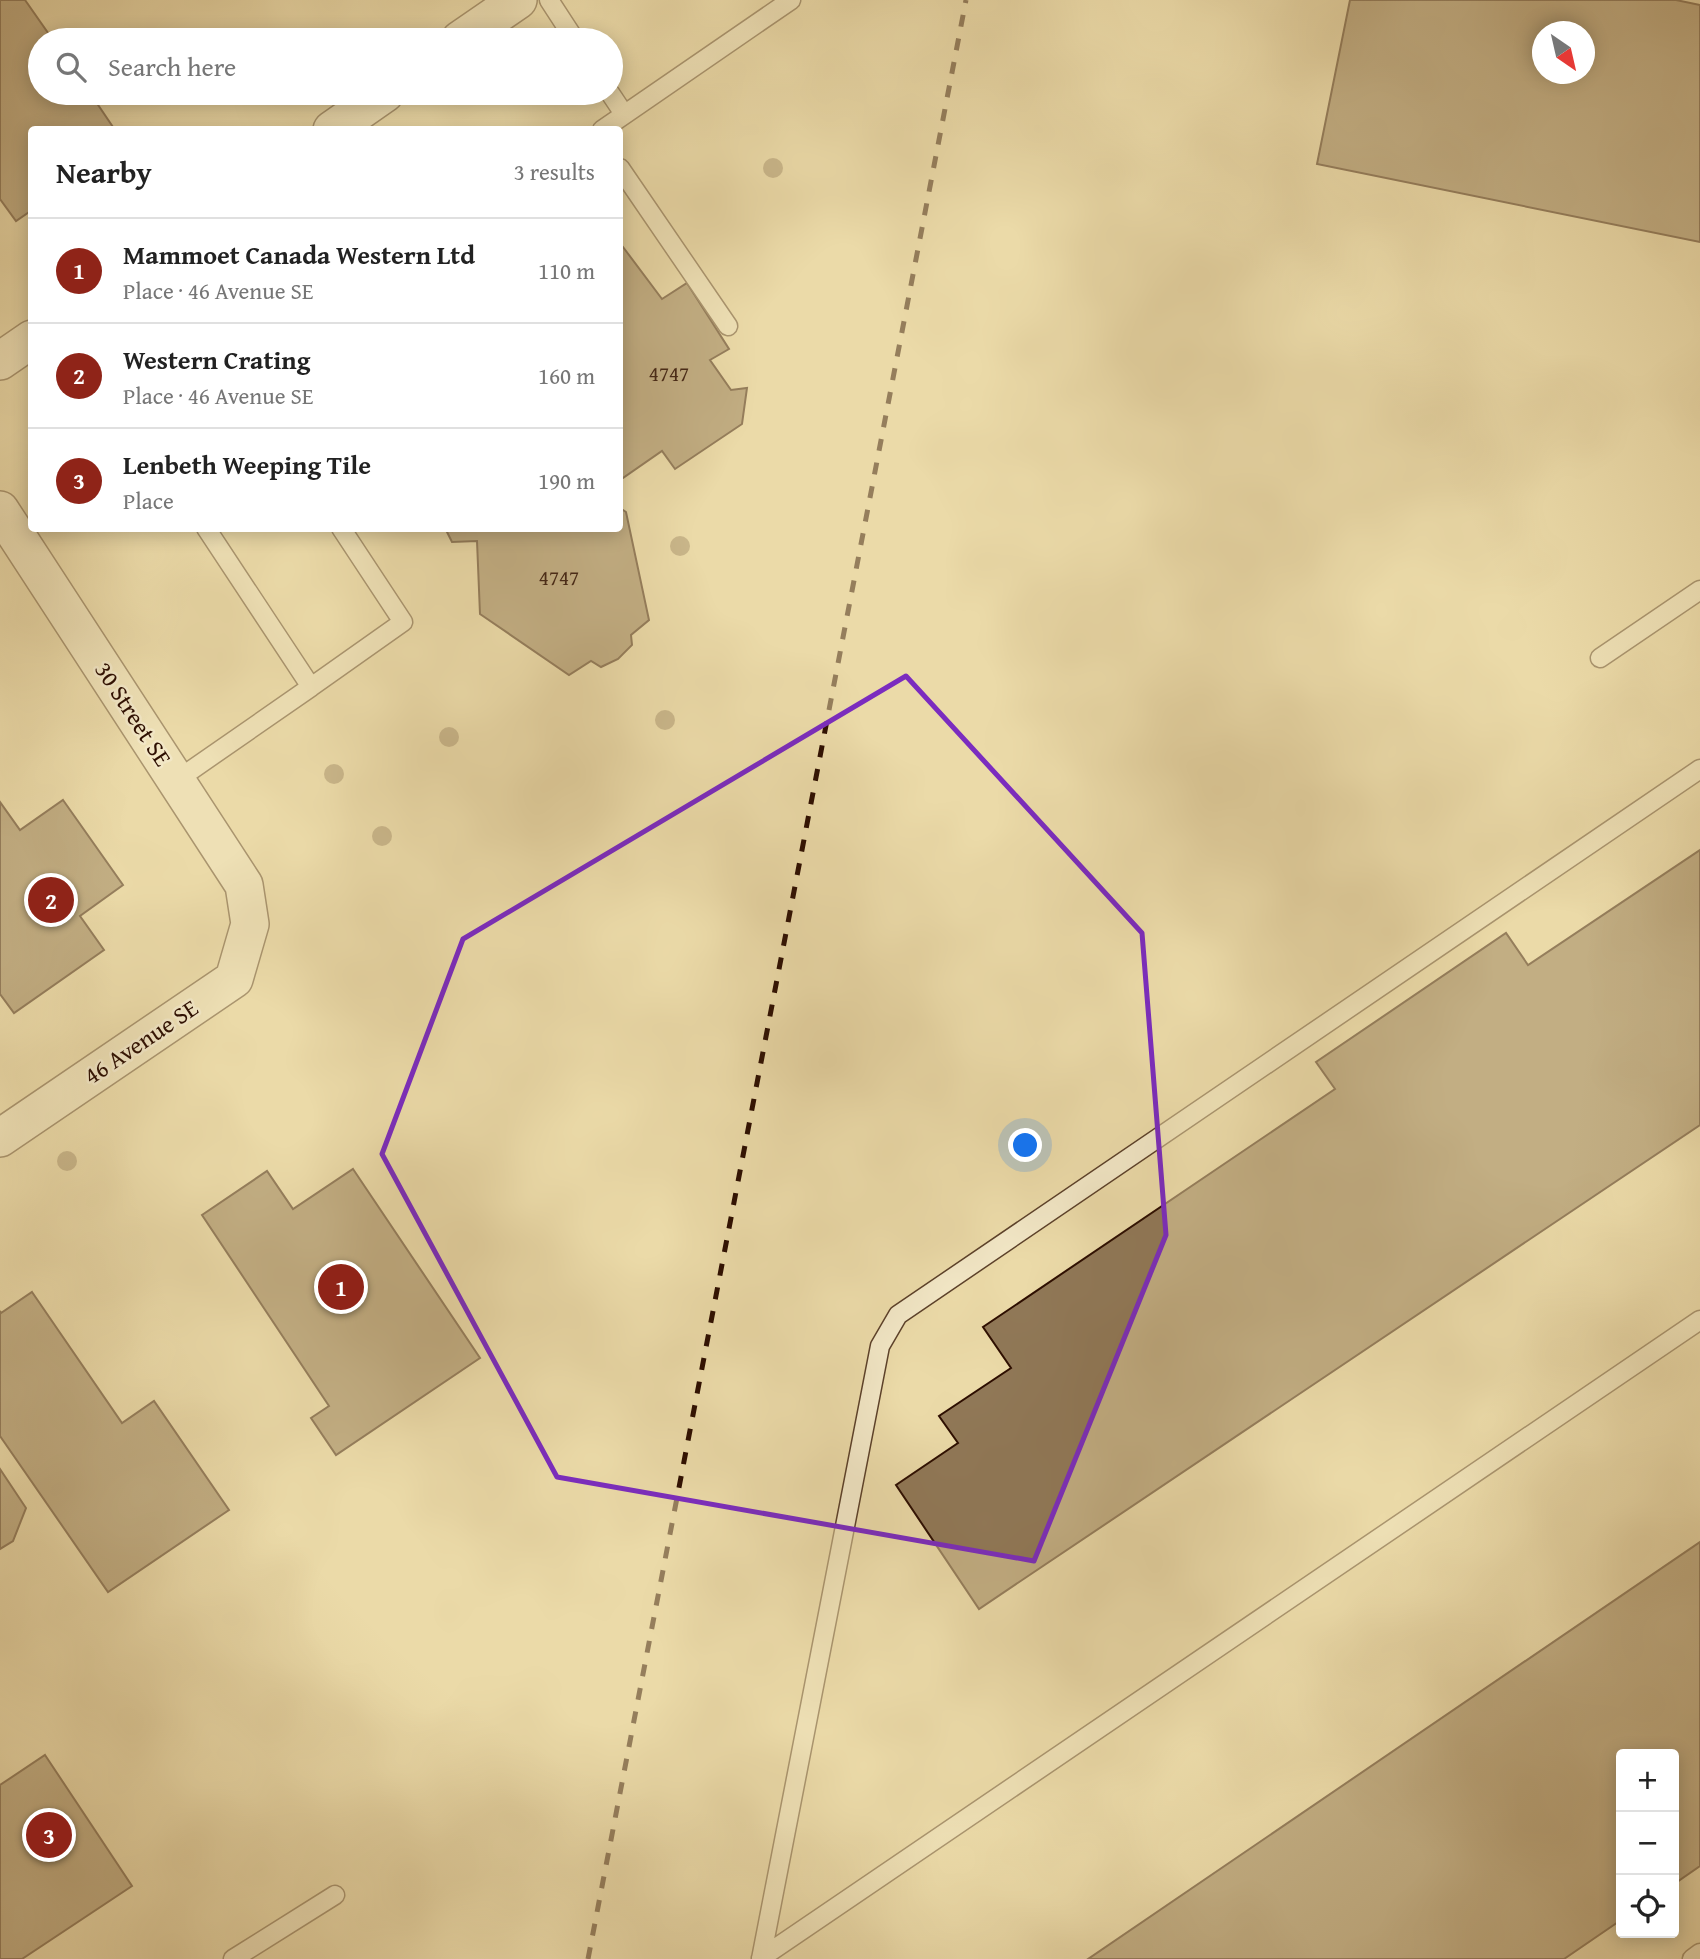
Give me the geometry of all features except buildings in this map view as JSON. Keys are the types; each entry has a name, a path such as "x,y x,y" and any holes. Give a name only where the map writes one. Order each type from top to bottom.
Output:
{"street":[{"path":"477,28 518,0"},
{"path":"338,126 368,105"},
{"path":"0,361 28,342"},
{"name":"30 Street SE","path":"0,510 244,885 250,924"},
{"name":"46 Avenue SE","path":"0,1138 234,979 250,924"}],"lane":[{"path":"549,0 567,28"},
{"path":"608,126 791,0"},
{"path":"618,105 624,114"},
{"path":"623,172 728,326"},
{"path":"209,532 311,687"},
{"path":"177,780 404,622 344,532"},
{"path":"1600,658 1700,590"},
{"path":"761,1958 880,1346 898,1315 1700,769"},
{"path":"761,1958 1700,1320"},
{"path":"233,1959 335,1895"},
{"path":"1692,1959 1700,1953"}],"highlighted area":[{"path":"906,676 1142,933 1166,1235 1034,1561 557,1477 382,1154 463,939"}],"railway":[{"path":"588,1959 966,0"}],"place":[{"name":"Western Crating","path":"51,900"},
{"name":"Mammoet Canada Western Ltd","path":"341,1287"},
{"name":"Lenbeth Weeping Tile","path":"49,1835"}]}
